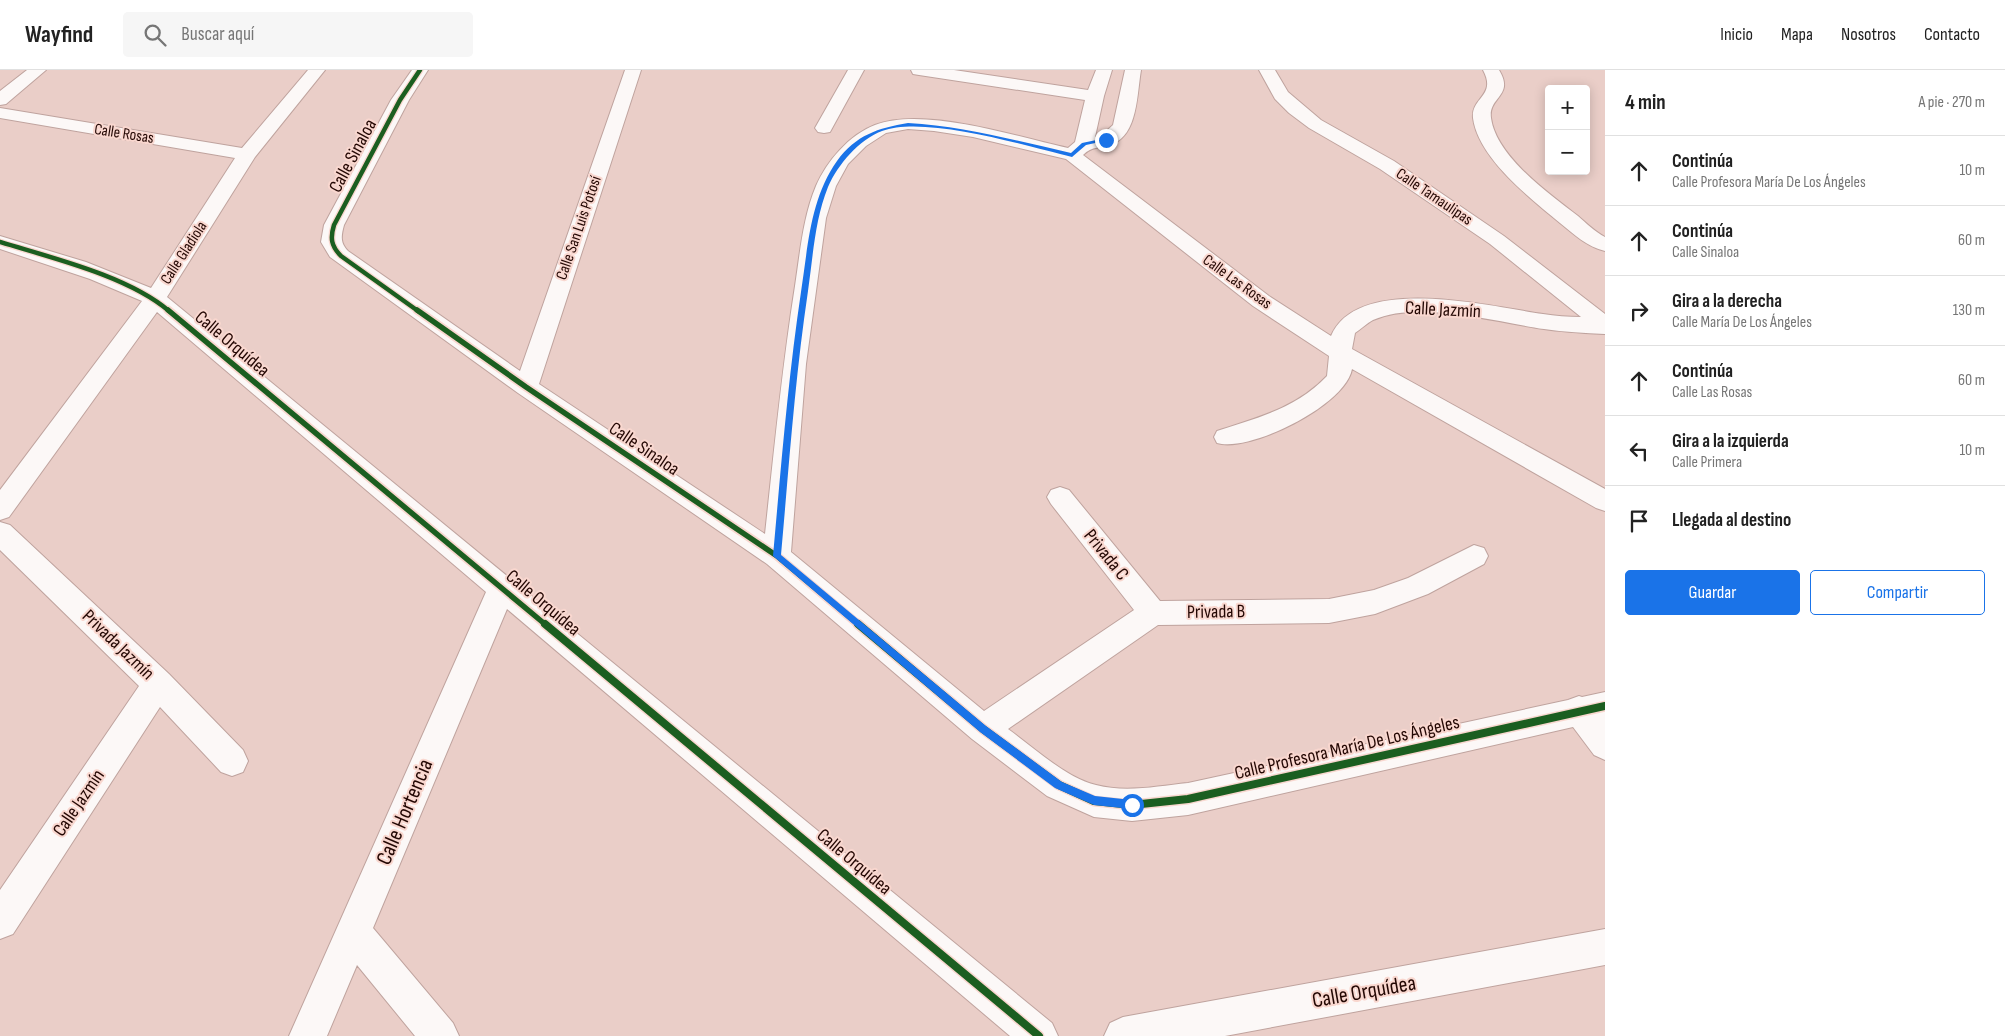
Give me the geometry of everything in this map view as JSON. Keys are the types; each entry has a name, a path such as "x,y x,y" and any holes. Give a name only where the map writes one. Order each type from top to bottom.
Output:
{"street":[{"path":"0,100 38,70"},
{"name":"Calle Gladiola","path":"0,510 155,299 247,154 317,70"},
{"name":"Calle Sinaloa","path":"420,70 400,100 334,225 330,235 332,247 340,256 526,387 777,556 983,729 1058,785 1094,801"},
{"name":"Calle San Luis Potosí","path":"526,387 633,70"},
{"path":"824,128 856,70"},
{"path":"919,70 1095,96"},
{"path":"1078,149 1104,70"},
{"path":"1078,149 1106,140 1115,135 1122,126 1133,70"},
{"name":"Calle Tamaulipas","path":"1267,70 1281,94 1294,109 1315,124 1387,166 1497,240 1605,326"},
{"path":"1491,70 1498,86 1482,114 1484,127 1493,144 1511,169 1535,192 1595,240 1605,245"},
{"name":"Calle Rosas","path":"0,113 247,154"},
{"name":"Calle Las Rosas","path":"777,556 794,364 816,218 826,186 840,161 859,142 881,129 908,124 920,124 1078,149 1261,301 1341,353 1605,500"},
{"name":"Calle Orquídea","path":"0,242 86,269 125,284 155,299 1039,1036"},
{"name":"Calle Jazmín","path":"1226,437 1270,425 1306,408 1338,377 1341,353 1340,338 1347,327 1362,317 1383,309 1412,305 1458,308 1545,322 1605,326"},
{"name":"Privada C","path":"1060,497 1153,613"},
{"name":"Privada Jazmín","path":"0,533 158,684 232,761"},
{"name":"Privada B","path":"1153,613 1330,611 1375,602 1418,586 1474,556"},
{"name":"Calle Hortencia","path":"308,1036 502,588"},
{"path":"983,729 1153,613"},
{"name":"Calle Jazmín","path":"0,922 158,684"},
{"path":"1592,708 1605,745"},
{"name":"Calle Profesora María De Los Ángeles","path":"1094,801 1132,805 1188,799 1592,708"},
{"path":"353,932 440,1036"},
{"name":"Calle Orquídea","path":"1123,1036 1605,947"}],"cycle path":[{"path":"420,70 400,100 334,225 331,234 332,242 337,252 526,387 777,556 983,729 1059,785 1094,801 1132,805 1188,799 1605,706"},
{"path":"0,242 98,274 155,299 1039,1036"}],"route":[{"path":"1106,140 1084,144 1072,155 973,132 908,124 881,129 859,142 840,161 826,186 816,218 794,364 777,556 983,729 1058,785 1094,801 1132,805"}]}
